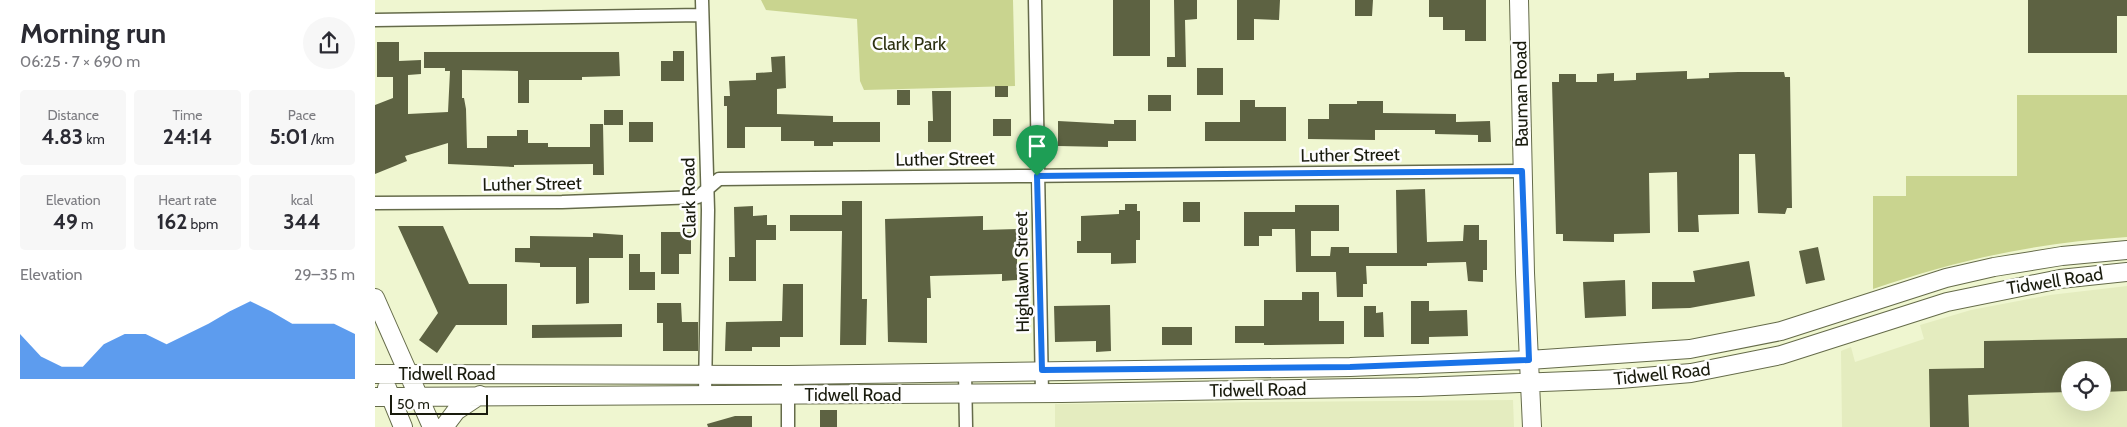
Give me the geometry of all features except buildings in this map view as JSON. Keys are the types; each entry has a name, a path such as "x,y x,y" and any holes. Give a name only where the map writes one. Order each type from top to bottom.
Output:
{"main road":[{"name":"Bauman Road","path":"1519,0 1522,171 1532,427"},
{"name":"Tidwell Road","path":"377,370 409,374 603,373 788,375 1350,367 1529,360 1689,349 1781,331 1947,278 1994,267 2062,256 2127,250"},
{"path":"1994,267 1999,290"},
{"name":"Tidwell Road","path":"383,397 480,395 1042,394 1352,389 1620,379 1691,373 1781,355 1947,302 2060,279 2127,272"},
{"path":"375,298 433,427"},
{"path":"1864,304 1864,329"},
{"path":"1689,349 1691,373"},
{"path":"1350,367 1352,389"},
{"path":"1197,391 1198,368"},
{"path":"377,370 383,397 403,427"},
{"path":"603,373 604,395"},
{"path":"443,427 456,411 480,395"}],"street":[{"name":"Clark Road","path":"702,0 707,190 705,395"},
{"name":"Highlawn Street","path":"1035,0 1042,394"},
{"path":"375,20 702,15"},
{"name":"Luther Street","path":"375,203 562,202 698,198 719,179 1522,171"},
{"path":"965,371 965,427"},
{"path":"788,375 788,427"}],"shaded area":[{"path":"2127,286 2127,427 1842,427 1841,351 1851,347 1855,362 1924,339 1920,325 1971,310 2050,295"},
{"path":"1513,400 1514,427 1055,427 1055,404"}],"green space":[{"name":"Clark Park","path":"761,0 1013,0 1015,86 864,90 860,81 857,19 766,10"},
{"path":"2017,95 2127,95 2127,237 2061,243 1999,254 1937,269 1873,289 1873,196 1906,196 1906,176 2017,176"}],"route":[{"path":"1522,171 1529,360 1350,367 1042,370 1037,176 1522,171"}]}
